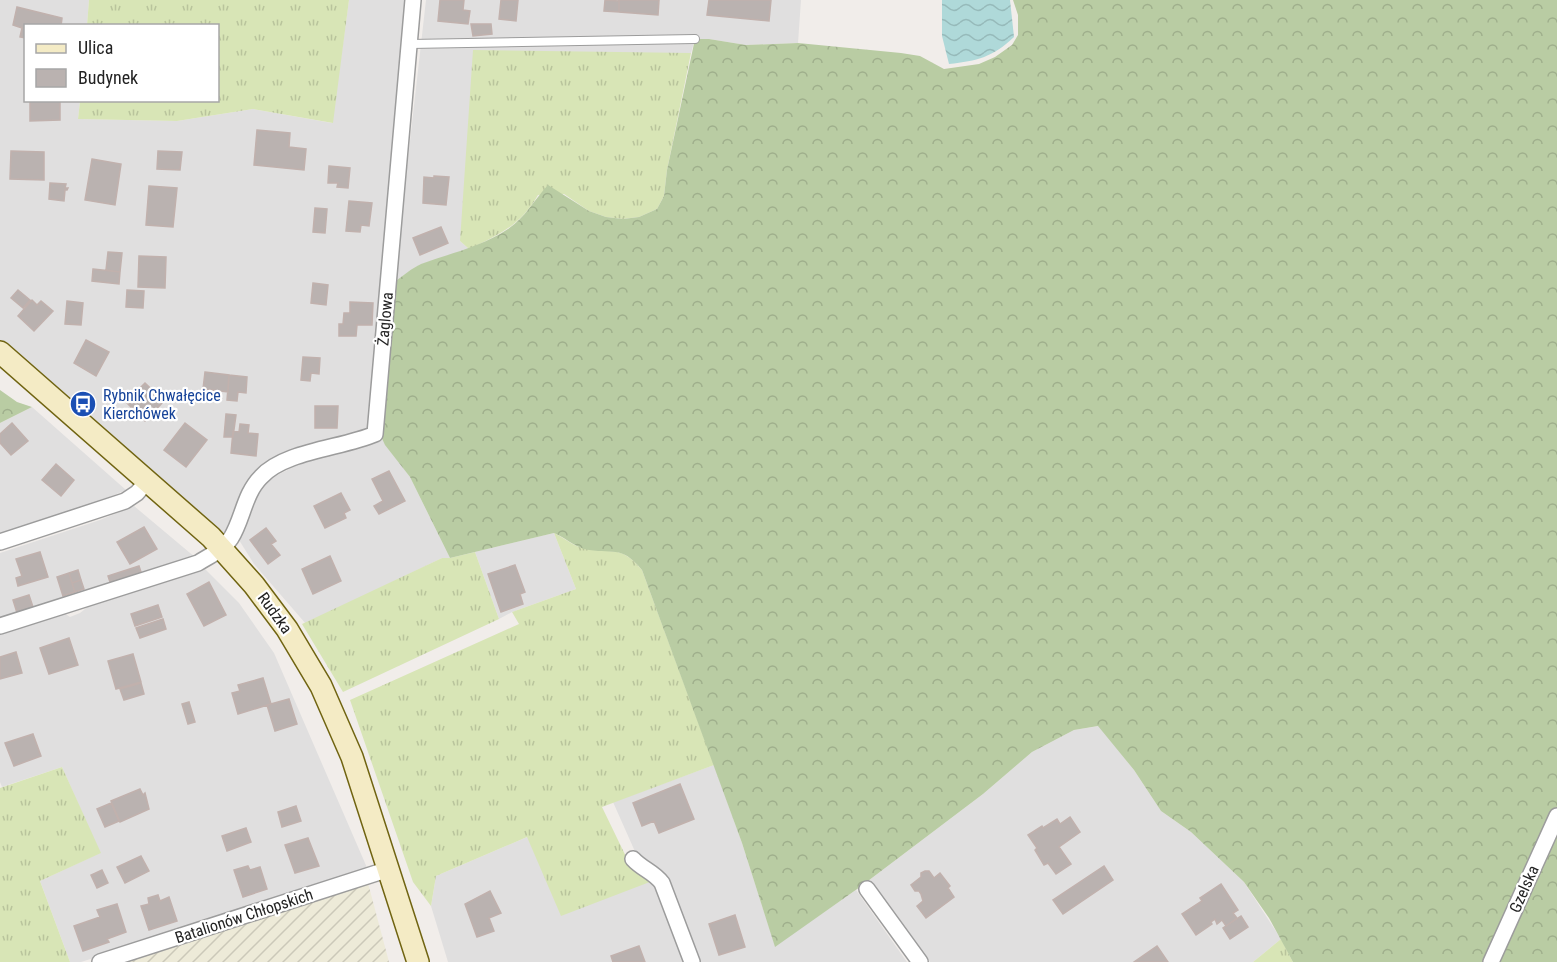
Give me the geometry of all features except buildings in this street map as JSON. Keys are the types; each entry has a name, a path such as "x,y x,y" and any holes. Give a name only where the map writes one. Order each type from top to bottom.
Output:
{"main road":[{"name":"Rudzka","path":"0,352 148,480 222,548 278,616 321,686 352,757 418,962"}],"street":[{"name":"Żaglowa","path":"222,548 231,538 252,489 261,476 275,466 308,453 361,440 375,434 413,0"},
{"path":"0,542 125,501 137,493 148,480"},
{"path":"0,626 198,563 222,548"},
{"name":"Gzelska","path":"1491,962 1557,816"},
{"path":"633,859 640,866 656,874 662,883 692,962"},
{"name":"Batalionów Chłopskich","path":"100,962 389,869"},
{"path":"867,889 920,962"}],"lane":[{"path":"410,44 695,39"}],"shaded area":[{"path":"0,0 89,0 87,24 24,24 24,102 80,102 78,119 177,121 253,109 332,123 349,0 408,0 371,429 316,445 262,465 230,528 222,533 0,342"},
{"path":"426,0 801,0 798,43 746,45 695,39 691,53 460,241 469,249 419,265 394,282"},
{"path":"32,407 126,490 61,518 0,538 0,423"},
{"path":"382,439 410,477 450,558 442,558 306,624 254,564 239,540 253,499 266,481 297,465"},
{"path":"134,506 196,558 0,621 0,553 100,520"},
{"path":"554,533 576,589 512,612 499,619 475,552"},
{"path":"203,567 239,603 274,653 368,870 81,962 70,962 40,881 100,853 62,767 2,787 0,782 0,631 61,611 70,617 90,605"},
{"path":"1099,726 1134,770 1161,811 1191,832 1244,882 1281,939 1253,962 930,962 868,881 983,794 1032,752 1074,730"},
{"path":"714,765 775,946 856,890 907,962 698,962 679,909 637,856 613,802"},
{"path":"527,837 655,880 684,962 448,962 431,906 436,876"},
{"path":"368,883 389,962 122,962"}],"green space":[{"path":"89,0 349,0 333,123 253,109 177,121 78,119 80,102 219,102 219,24 87,24"},
{"path":"1013,0 1557,0 1557,962 1293,962 1269,918 1244,882 1191,832 1161,811 1134,770 1098,726 1074,730 1032,752 983,794 860,887 775,947 742,843 642,570 635,562 622,554 584,549 554,533 450,558 410,477 385,445 379,432 394,282 421,264 477,245 508,229 548,185 589,211 606,217 623,219 639,217 657,209 664,196 667,170 695,39 746,45 798,43 901,53 920,56 944,69 979,64 995,57 1012,45 1018,35 1018,15"},
{"path":"473,50 691,53 667,170 664,196 657,209 639,217 623,219 606,217 589,211 564,194 538,195 517,222 500,234 469,249 460,241"},
{"path":"0,390 17,402 32,407 0,423"},
{"path":"554,533 579,547 621,553 642,570 714,765 602,807 632,869 655,880 561,916 527,837 436,876 431,906 413,882 350,700 519,624 512,612 576,589"},
{"path":"475,552 499,619 343,692 302,624 442,558"},
{"path":"62,767 101,853 40,881 70,962 0,962 0,788"},
{"path":"1281,939 1293,962 1253,962"}],"water":[{"path":"942,0 1010,0 1014,37 992,54 949,64 942,36"}],"place":[{"name":"Rybnik Chwałęcice Kierchówek","path":"83,404"}]}
